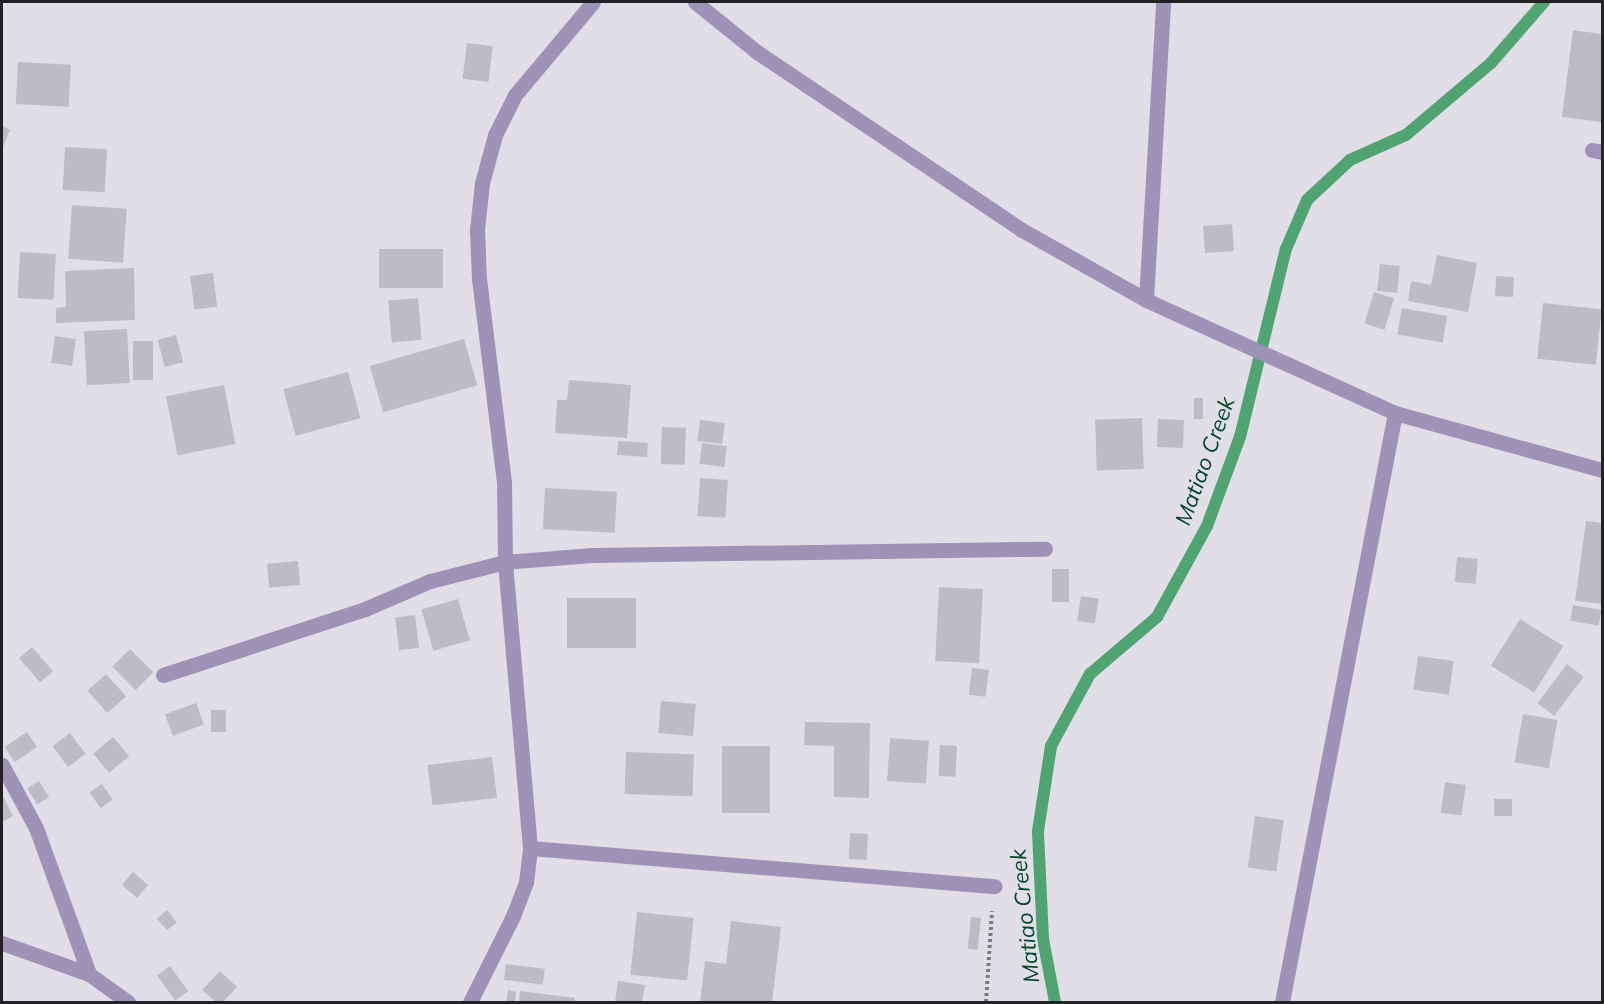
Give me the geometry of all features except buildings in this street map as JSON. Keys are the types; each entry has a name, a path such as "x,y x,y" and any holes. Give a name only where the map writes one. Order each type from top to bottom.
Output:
{"street":[{"path":"470,1002 513,916 526,882 530,848 506,562 504,482 479,279 477,230 482,183 495,135 515,95 593,2"},
{"path":"694,2 757,52 972,197 1146,300 1235,344 1395,413 1602,470"},
{"path":"1146,300 1162,2"},
{"path":"1282,1002 1395,413"},
{"path":"163,675 364,609 430,581 506,562 592,555 1045,549"},
{"path":"2,765 36,828 89,974"},
{"path":"530,848 994,886"},
{"path":"2,943 89,974 128,1002"}],"path":[{"path":"986,1002 994,886"}],"waterway":[{"name":"Matiao Creek","path":"1055,1002 1043,939 1038,831 1051,746 1090,674 1157,617 1207,526 1240,437 1286,249 1307,200 1350,160 1406,135 1491,63 1544,2"}]}
